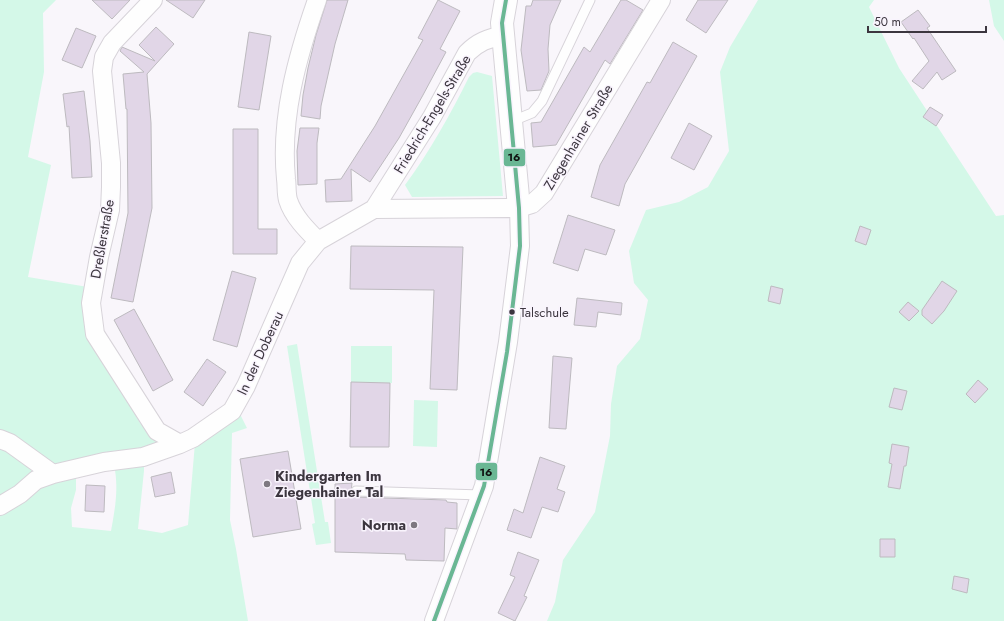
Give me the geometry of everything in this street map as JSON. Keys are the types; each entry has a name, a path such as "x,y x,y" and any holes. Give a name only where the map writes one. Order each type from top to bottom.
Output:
{"street":[{"name":"Dreßlerstraße","path":"153,0 112,43 104,57 102,71 111,163 110,210 99,256 91,303 95,334 157,431 180,444"},
{"path":"317,0 305,33 289,102 284,160 288,200 301,224 318,242"},
{"path":"434,621 482,495 500,397 520,246 519,208 502,23 506,0"},
{"name":"Ziegenhainer Straße","path":"519,208 532,204 544,193 661,0"},
{"name":"Friedrich-Engels-Straße","path":"318,242 374,209 432,118 467,53 475,45 488,38 503,36"},
{"path":"374,209 519,208"},
{"name":"In der Doberau","path":"0,506 20,494 36,480 53,474 104,462 143,457 193,438 232,412 246,386 300,264 318,242"},
{"path":"0,439 10,443 53,474"}],"lane":[{"path":"510,122 532,113 542,101 590,0"},
{"path":"356,491 482,495"}],"green space":[{"path":"0,0 56,0 43,13 44,72 28,157 51,165 28,277 88,287 93,341 140,423 161,445 55,468 0,435"},
{"path":"758,0 874,0 869,7 899,68 996,216 1004,215 1004,621 547,621 555,602 563,560 595,512 610,436 611,404 617,366 640,339 648,300 634,283 629,251 646,210 679,202 708,187 729,151 720,72 730,47"},
{"path":"989,0 1004,0 1004,41 994,26"},
{"path":"477,72 492,76 503,196 412,197 405,185 439,132 469,77 473,73"},
{"path":"297,344 325,522 328,522 331,543 316,545 312,524 315,523 287,346"},
{"path":"351,346 392,346 392,383 351,382"},
{"path":"414,400 438,401 437,447 413,446"},
{"path":"236,411 241,416 247,428 232,433 230,520 248,621 0,621 0,510 37,484 76,474 76,490 71,508 72,527 111,531 116,490 114,465 144,461 138,529 162,533 188,525 195,443"},
{"path":"0,443 23,458 34,475 0,500"}],"building":[{"path":"92,0 130,0 112,19"},
{"path":"166,0 205,0 193,18"},
{"path":"327,0 348,0 335,44 321,106 320,119 301,116 308,68"},
{"path":"438,0 460,11 440,49 446,52 423,95 399,138 370,182 351,169 352,201 326,202 325,180 341,179 375,126 423,40 418,38"},
{"path":"533,0 561,0 550,25 548,49 549,71 541,90 527,91 521,50 526,6 531,6"},
{"path":"621,0 626,0 643,10 610,64 605,60 556,145 533,147 531,123 541,122 584,47 590,52"},
{"path":"698,0 728,0 706,33 686,20"},
{"path":"918,10 930,26 927,28 956,71 942,80 937,72 923,89 912,81 929,61 914,38 913,39 901,22"},
{"path":"156,27 174,44 147,74 151,123 152,208 133,302 111,298 128,213 127,109 123,74 144,72 120,51 122,47 155,61 139,45"},
{"path":"76,28 96,36 82,68 62,60"},
{"path":"249,32 271,36 259,110 238,107"},
{"path":"673,42 697,56 625,184 619,206 591,197 600,165 647,82 650,83"},
{"path":"84,91 90,141 92,177 72,178 69,126 67,127 63,94"},
{"path":"930,107 943,115 936,126 923,117"},
{"path":"689,123 712,136 694,170 671,158"},
{"path":"300,128 319,128 317,143 317,184 298,185 297,151"},
{"path":"233,129 258,129 258,229 277,229 277,254 233,254"},
{"path":"568,215 615,230 606,255 585,249 578,271 553,263"},
{"path":"860,226 871,230 866,245 855,241"},
{"path":"351,246 463,247 457,390 430,389 434,290 350,289"},
{"path":"232,271 256,278 237,347 213,340"},
{"path":"942,281 957,291 944,311 932,324 922,315 922,310"},
{"path":"771,286 783,289 780,304 768,301"},
{"path":"577,298 622,303 621,315 598,312 596,327 574,325"},
{"path":"908,302 919,311 909,321 899,312"},
{"path":"134,309 173,380 153,391 114,320"},
{"path":"553,356 572,358 566,429 549,428"},
{"path":"207,359 226,372 203,406 184,392"},
{"path":"978,380 988,389 975,403 966,394"},
{"path":"351,382 390,383 389,447 350,447"},
{"path":"894,388 907,391 902,410 889,407"},
{"path":"892,444 909,447 900,489 888,487 892,464 889,463"},
{"path":"288,451 301,529 253,537 240,459"},
{"path":"540,457 565,466 557,489 565,492 558,512 542,507 531,538 507,530 514,509 523,513"},
{"path":"171,472 175,493 155,497 151,477"},
{"path":"352,483 351,493 355,497 446,500 447,502 457,503 457,529 445,528 444,561 406,560 405,554 335,552 335,484"},
{"path":"86,485 105,486 104,512 85,511"},
{"path":"880,539 895,539 895,557 880,557"},
{"path":"518,552 539,560 524,596 527,597 515,621 498,613 515,577 510,575"},
{"path":"954,576 969,579 967,593 952,589"}],"transit line":[{"name":"16","path":"434,621 484,486 507,352 520,246 519,208 502,23 506,0"}],"place":[{"name":"Talschule","path":"512,312"},
{"name":"Kindergarten Im Ziegenhainer Tal","path":"267,484"},
{"name":"Norma","path":"414,525"}]}
